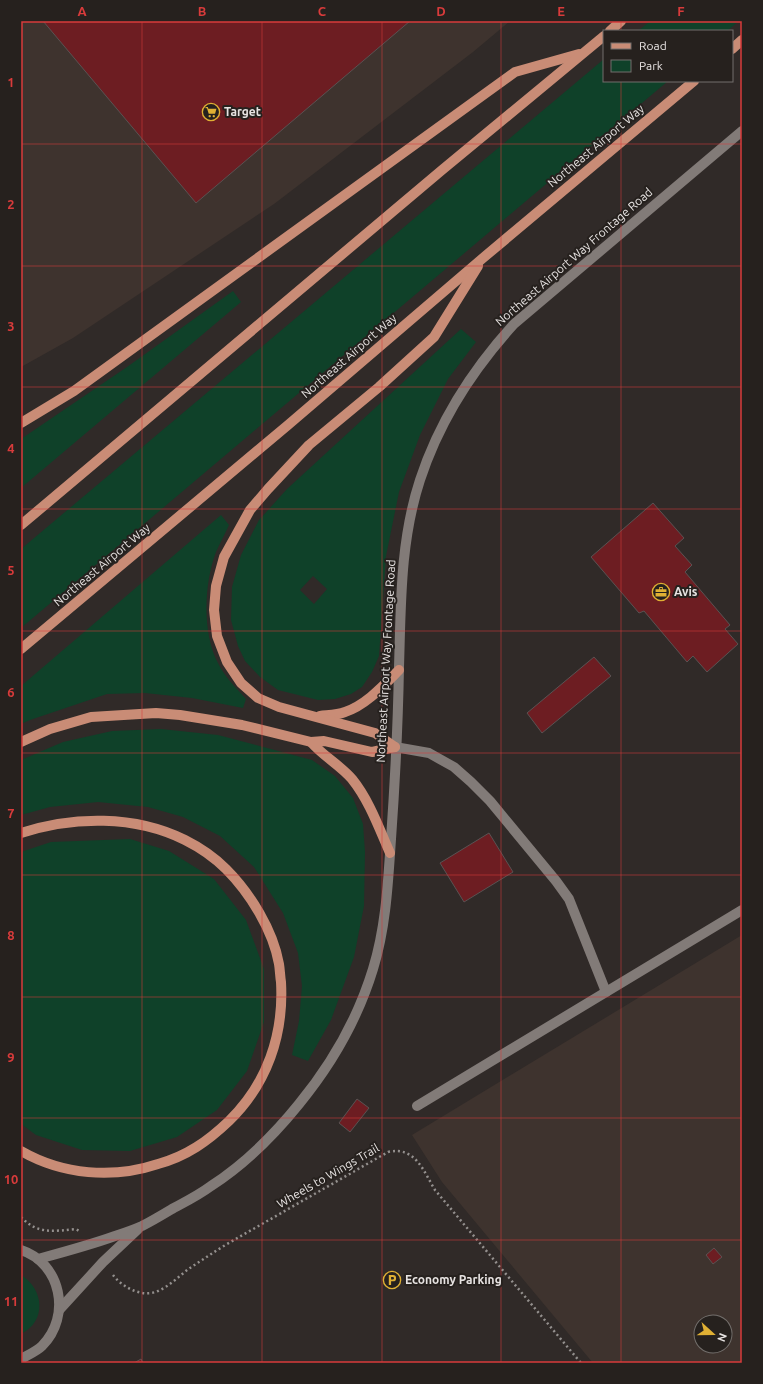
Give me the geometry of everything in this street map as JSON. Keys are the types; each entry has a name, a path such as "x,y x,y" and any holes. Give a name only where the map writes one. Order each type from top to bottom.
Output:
{"main road":[{"path":"611,30 621,21"},
{"path":"21,525 400,205 603,37"},
{"path":"733,48 742,40"},
{"path":"21,423 74,390 515,72 583,53"},
{"name":"Northeast Airport Way","path":"21,649 693,82"},
{"path":"395,747 375,733 278,707 258,698 241,683 227,662 217,636 214,610 216,586 224,557 250,510 304,451 434,338 483,258"},
{"path":"316,717 344,713 354,709 376,692 399,670"},
{"path":"21,742 50,729 91,717 156,713 180,715 242,725 311,742 324,741 372,752 395,747"},
{"path":"311,742 319,752 351,779 364,798 390,852"},
{"path":"21,833 68,822 106,821 148,827 184,840 203,851 225,868 242,886 260,915 272,939 279,964 281,994 280,1020 274,1044 266,1069 256,1089 241,1109 215,1134 189,1152 167,1162 146,1168 123,1172 92,1173 63,1168 46,1163 21,1151"}],"street":[{"name":"Northeast Airport Way Frontage Road","path":"38,1259 90,1244 141,1226 210,1187 236,1168 268,1140 311,1090 330,1061 358,1009 373,970 388,893 399,670 402,570 411,517 420,481 430,452 458,398 472,376 514,324 742,131"},
{"path":"395,747 429,753 454,767 490,801 556,880 569,899 606,992"},
{"path":"417,1106 742,910"},
{"name":"Northeast Airport Way Frontage Road","path":"60,1309 103,1262 141,1226"},
{"path":"21,1250 38,1259 51,1272 59,1290 60,1309 54,1330 42,1347 21,1359"}],"path":[{"name":"Wheels to Wings Trail","path":"110,1271 125,1287 147,1294 159,1291 204,1258 227,1244 388,1152 401,1150 409,1153 415,1159 435,1190 581,1363"},
{"path":"21,1217 36,1228 48,1231 76,1229 83,1236"}],"shaded area":[{"path":"21,21 510,21 473,52 274,204 73,338 21,367"},
{"path":"742,935 742,1363 593,1363 442,1182 412,1135"}],"green space":[{"path":"650,21 739,21 728,30 639,30"},
{"path":"603,60 603,82 667,82 21,628 21,549"},
{"path":"233,291 241,302 21,488 21,439 127,367"},
{"path":"461,329 476,342 448,379 420,435 399,492 386,556 379,656 372,672 362,687 351,694 335,699 318,700 278,690 260,677 245,661 238,646 231,620 232,587 241,555 259,520 287,489","holes":["313,576 327,589 314,604 300,590"]},
{"path":"221,515 229,525 212,564 207,593 207,623 209,637 218,663 234,686 246,699 243,708 192,698 145,693 107,694 21,724 21,686"},
{"path":"161,729 218,735 312,760 335,776 353,798 363,824 365,852 364,906 354,957 331,1020 308,1061 292,1055 299,1021 302,986 298,953 283,913 254,867 220,836 183,817 148,807 98,802 50,807 21,815 21,760 63,742 112,731"},
{"path":"130,839 169,851 214,879 246,920 264,969 264,1022 247,1071 217,1110 177,1137 130,1151 82,1150 36,1135 21,1124 21,852 51,842"},
{"path":"21,1275 29,1281 34,1288 38,1296 39,1305 35,1321 21,1334"}],"building":[{"name":"Target","path":"43,21 410,21 196,203"},
{"name":"Avis","path":"653,503 684,538 675,546 692,565 685,572 730,625 725,629 738,644 707,672 693,656 687,662 644,611 639,613 591,557"},
{"path":"594,657 611,676 542,733 527,713"},
{"path":"489,833 513,872 464,902 440,863"},
{"path":"357,1099 369,1108 350,1132 339,1123"},
{"path":"714,1248 722,1257 713,1264 706,1255"},
{"path":"141,1359 143,1363 134,1363"}],"place":[{"name":"Target","path":"211,112"},
{"name":"Avis","path":"661,592"},
{"name":"Economy Parking","path":"392,1280"}]}
